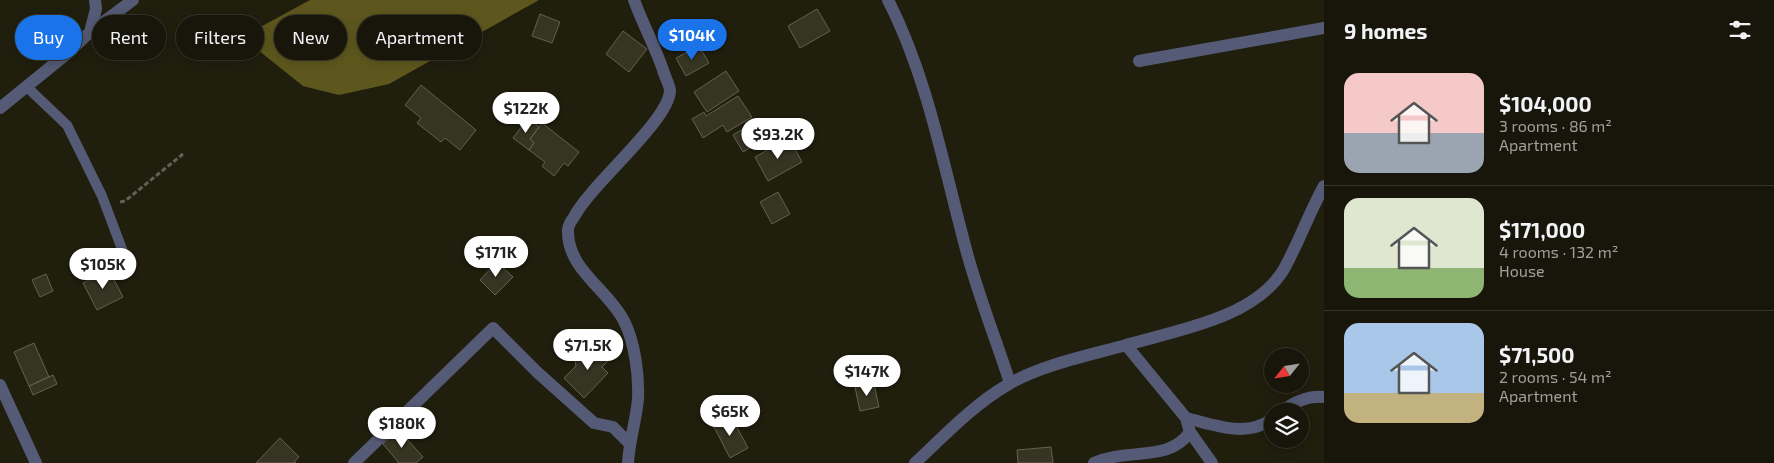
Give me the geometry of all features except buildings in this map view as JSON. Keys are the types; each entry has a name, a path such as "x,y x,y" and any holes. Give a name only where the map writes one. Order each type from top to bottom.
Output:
{"street":[{"path":"90,32 96,8 95,0"},
{"path":"0,108 90,32 133,0"},
{"path":"628,463 629,443 638,400 637,377 630,340 624,322 615,308 575,260 570,245 568,228 578,208 653,123 665,106 670,90 653,41 634,0"},
{"path":"888,0 902,26 917,72 968,256 1010,383"},
{"path":"1139,61 1324,28"},
{"path":"915,463 968,413 1010,383 1074,359 1225,315 1256,300 1283,270 1324,186"},
{"path":"354,463 493,328 537,372 594,423 613,427 629,443"},
{"path":"1126,344 1186,418 1190,432 1212,463"},
{"path":"0,385 36,463"},
{"path":"1296,403 1316,396 1324,397"},
{"path":"1186,418 1243,431 1264,423"},
{"path":"1094,463 1104,458 1172,454 1183,445 1190,432"}],"lane":[{"path":"27,87 67,125 103,200 128,265"}],"path":[{"path":"103,200 112,203 125,201 183,154"}],"shaded area":[{"path":"310,0 539,0 482,32 482,15 357,15 357,60 432,60 389,84 339,95 303,86 264,55 264,25 274,20 274,60 347,60 347,15 282,15"}]}
